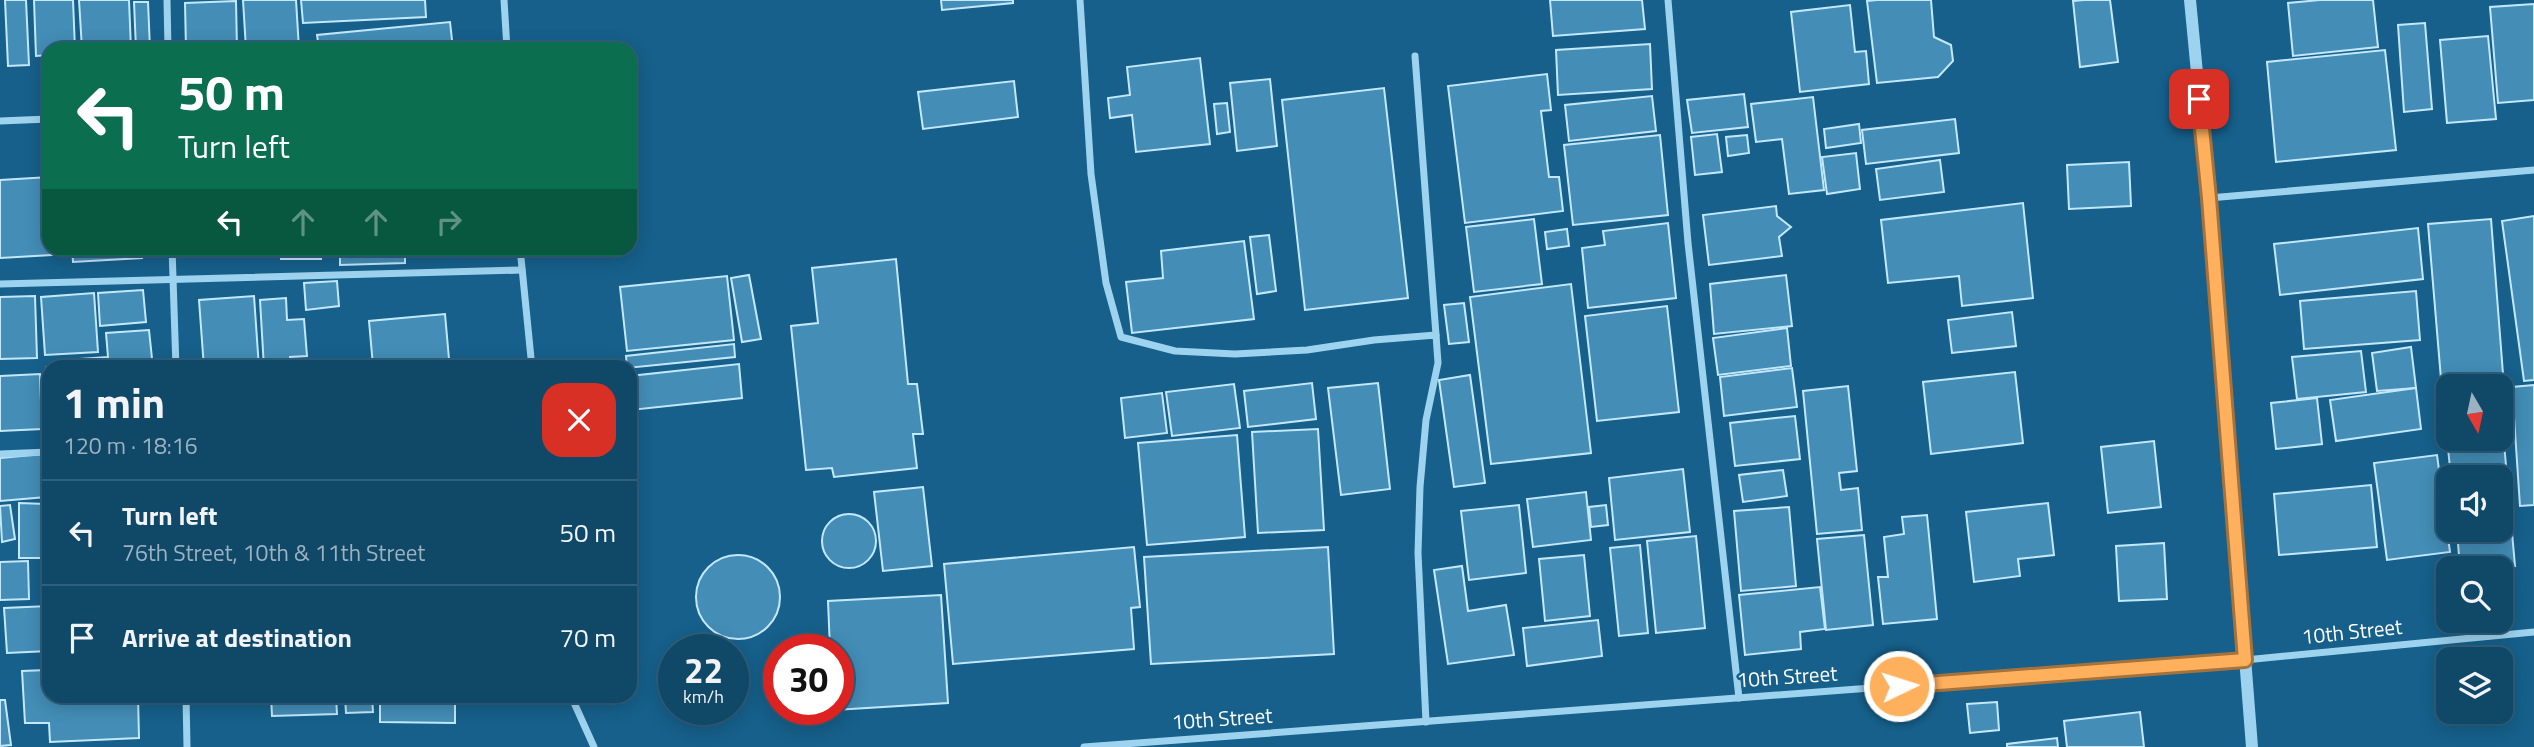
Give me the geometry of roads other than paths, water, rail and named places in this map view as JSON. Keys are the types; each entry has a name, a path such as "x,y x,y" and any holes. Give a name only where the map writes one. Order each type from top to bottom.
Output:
{"street":[{"path":"167,0 168,42"},
{"path":"504,0 507,42"},
{"path":"1080,0 1091,174 1106,283 1121,337 1175,351 1235,354 1307,350 1374,340 1436,335"},
{"path":"1668,0 1688,243 1739,698"},
{"path":"2190,0 2209,198 2252,747"},
{"path":"1415,56 1438,363 1426,420 1419,526 1426,722"},
{"path":"0,121 42,119"},
{"path":"2209,198 2534,170"},
{"path":"172,256 176,360"},
{"path":"521,256 531,360"},
{"path":"0,284 522,270"},
{"path":"0,454 42,452"},
{"name":"10th Street","path":"1084,747 2245,660 2534,632"},
{"path":"186,703 187,747"},
{"path":"574,703 594,747"}]}
